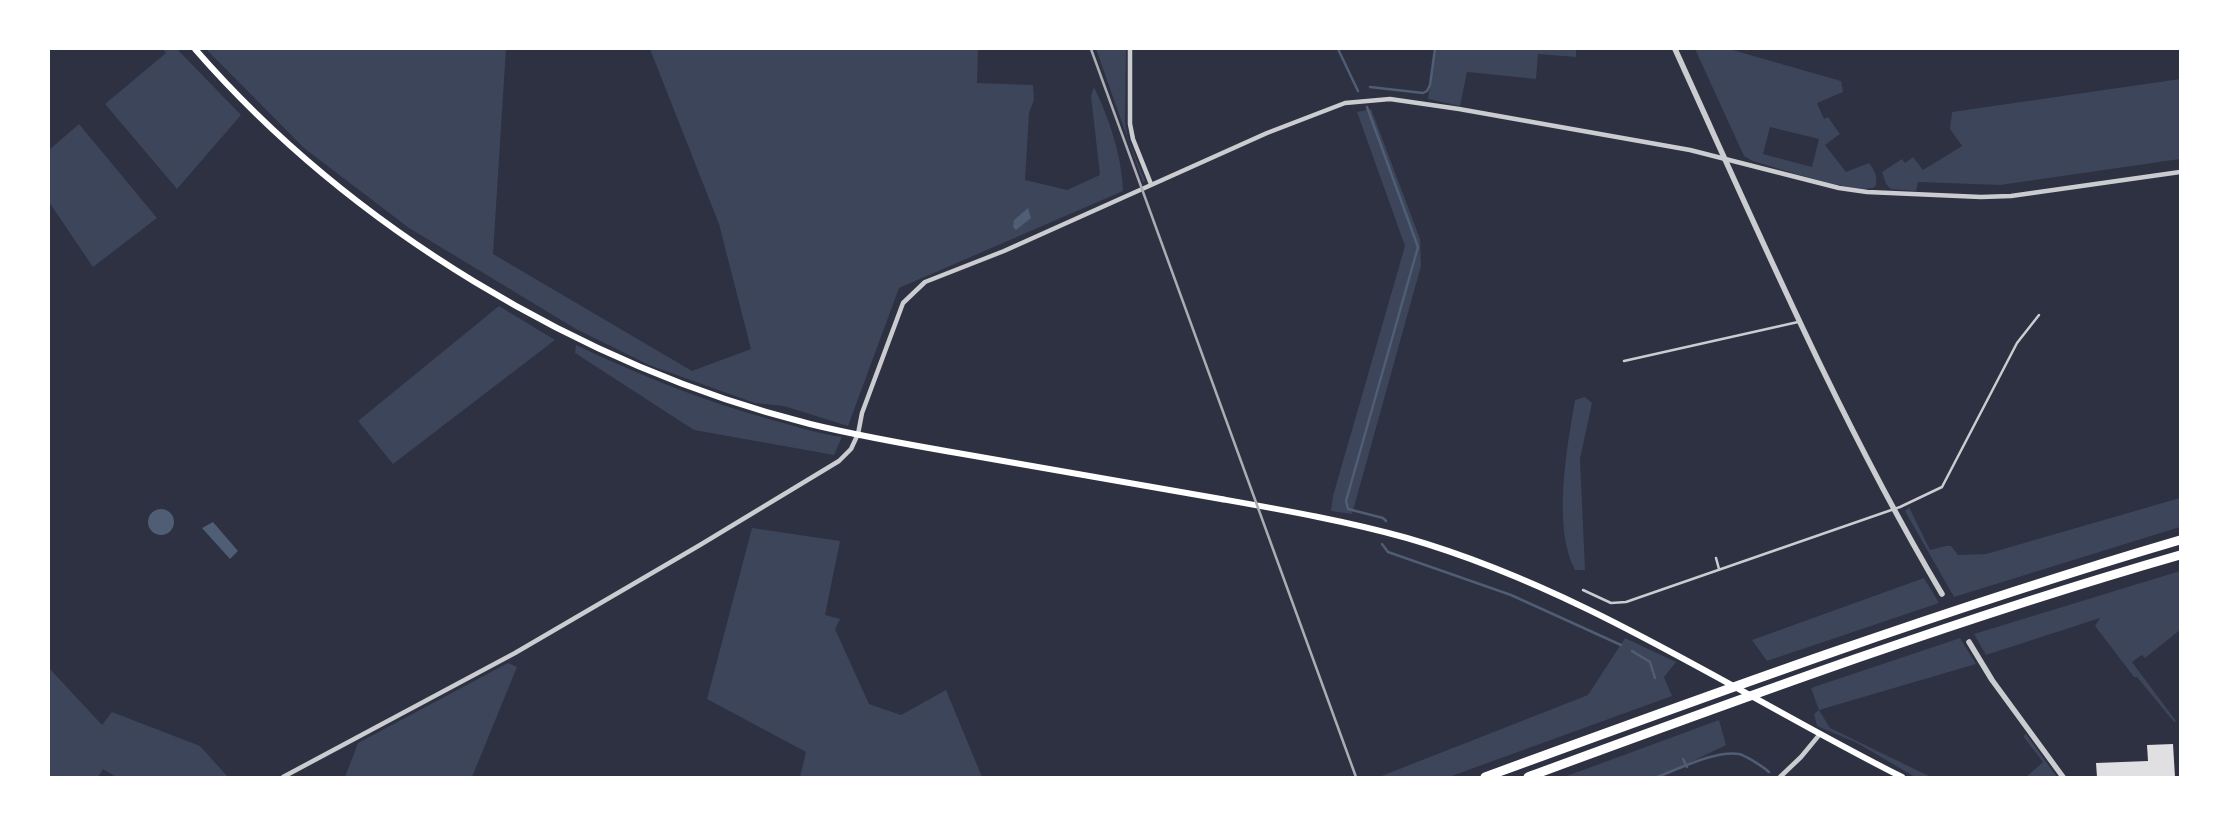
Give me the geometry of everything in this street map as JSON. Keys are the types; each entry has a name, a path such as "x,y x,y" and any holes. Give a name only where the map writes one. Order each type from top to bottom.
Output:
{"highway":[{"path":"1485,777 1722,690 1931,618 2180,540"},
{"path":"1528,777 1732,702 1945,629 2180,555"}],"main road":[{"path":"195,49 300,154 400,235 464,275 551,324 629,362 742,404 811,424 1316,517 1413,540 1510,574 1584,608 1633,632 1902,777"}],"street":[{"path":"1130,49 1130,124 1133,139 1151,184"},
{"path":"1675,49 1840,409 1892,509 1942,594"},
{"path":"283,777 515,653 839,461 851,449 858,434 862,412 896,317 903,303 925,282 1004,251 1151,184 1336,106 1365,99 1390,99 1434,105 1690,150 1839,188 1868,192 1981,197 2011,196 2180,172"},
{"path":"1969,642 1992,680 2063,777"},
{"path":"1780,777 1801,757 1820,734"}],"lane":[{"path":"1583,590 1605,602 1617,604 1892,509 1942,487 2017,343 2039,315"},
{"path":"1624,361 1800,322"},
{"path":"1716,558 1719,570"}],"shaded area":[{"path":"163,49 177,49 241,115 177,189 105,104 166,53"},
{"path":"206,49 506,49 493,254 692,371 751,349 719,224 650,49 978,49 977,83 1033,85 1034,100 1029,113 1025,180 1067,190 1100,175 1091,96 1094,87 1114,138 1120,164 1123,191 899,288 848,426 784,406 755,403 707,386 649,365 576,329 409,228 304,148"},
{"path":"1096,49 1126,49 1125,122 1128,139 1145,181 1143,182"},
{"path":"1436,49 1576,49 1576,57 1538,54 1536,79 1467,72 1460,106 1428,99"},
{"path":"1695,49 1729,49 1841,81 1843,92 1817,103 1824,119 1828,117 1840,134 1825,145 1846,172 1869,163 1875,174 1876,184 1875,187 1866,189 1853,188 1797,174 1753,161 1744,156","holes":["1770,127 1819,139 1812,167 1763,154"]},
{"path":"2180,79 2180,159 2000,185 1918,182 1916,191 1891,189 1886,184 1882,172 1902,159 1905,163 1913,157 1923,170 1962,146 1950,129 1952,112"},
{"path":"1371,109 1420,239 1421,266 1352,514 1331,511 1333,496 1405,246 1357,112"},
{"path":"79,124 157,218 93,267 49,202 49,150"},
{"path":"1028,208 1031,218 1016,230 1013,227 1014,220"},
{"path":"499,306 555,340 393,464 358,421"},
{"path":"576,345 650,378 699,397 750,414 842,437 834,455 694,430 575,353"},
{"path":"1585,397 1592,403 1580,459 1585,570 1575,570 1568,552 1564,532 1563,487 1575,400"},
{"path":"2180,498 2180,527 1954,597 1905,511 1909,507 1930,550 1951,546 1958,555 1986,554"},
{"path":"161,509 170,513 174,522 170,531 161,535 152,531 148,522 152,513"},
{"path":"213,522 238,551 230,559 202,528"},
{"path":"752,528 840,541 825,615 840,619 835,629 869,704 901,715 946,690 982,777 800,777 806,752 707,699"},
{"path":"2180,571 2180,630 2145,658 2142,655 2132,662 2176,721 2174,722 2137,677 2134,677 2095,626 2100,618 1986,655 1974,634"},
{"path":"1924,578 1939,603 1767,661 1752,640"},
{"path":"1625,638 1676,662 1664,677 1672,696 1449,777 1379,777 1588,695"},
{"path":"1960,638 1976,664 1819,710 1811,688"},
{"path":"508,663 517,667 472,777 345,777 358,743"},
{"path":"49,668 102,725 112,712 200,746 228,777 116,777 103,769 98,777 49,777"},
{"path":"1819,710 1830,728 1931,777 1915,777 1857,743 1817,726 1814,714"},
{"path":"1719,720 1726,745 1660,777 1564,777"},
{"path":"2026,734 2057,777 2026,777 2043,762 2023,736"}],"building":[{"path":"2173,744 2175,777 2097,777 2096,763 2148,761 2147,745"}],"waterway":[{"path":"1338,49 1358,91"},
{"path":"1370,87 1423,93 1427,91 1430,85 1435,49"},
{"path":"1367,107 1418,247 1346,501 1348,509 1383,518 1386,521"},
{"path":"1382,544 1388,552 1511,595 1621,645"},
{"path":"1632,651 1650,662 1655,678"},
{"path":"1657,777 1709,757 1730,754 1739,754 1746,757 1769,772"},
{"path":"1683,759 1687,767"}],"railway":[{"path":"1091,49 1356,777"}]}
